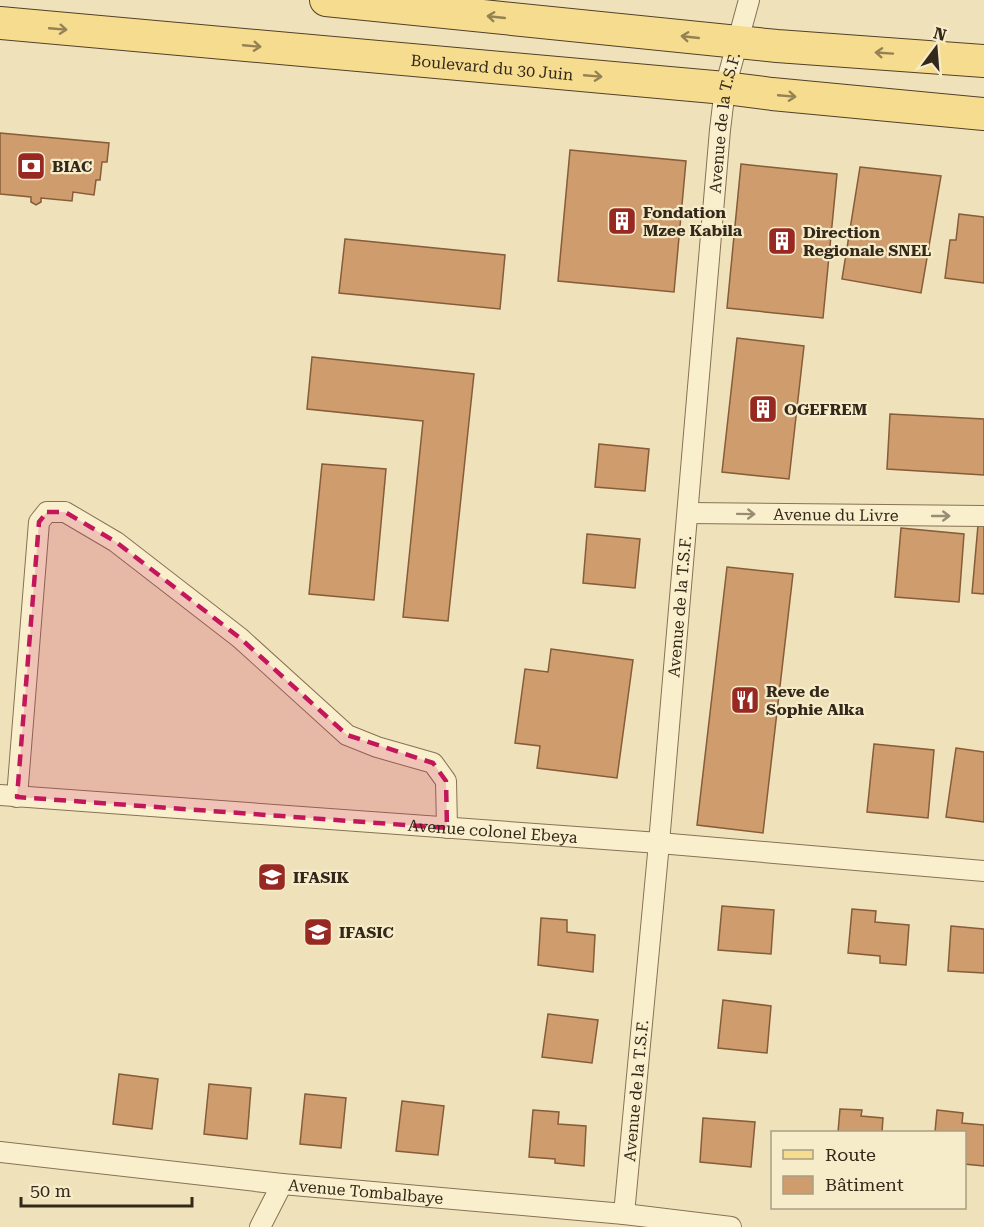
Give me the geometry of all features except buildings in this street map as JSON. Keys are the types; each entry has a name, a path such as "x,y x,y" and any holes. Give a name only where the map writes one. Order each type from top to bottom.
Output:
{"main road":[{"path":"326,0 777,46 984,61"},
{"name":"Boulevard du 30 Juin","path":"0,23 725,88 984,114"}],"street":[{"name":"Avenue de la T.S.F.","path":"624,1214 725,88 749,0"},
{"path":"8,796 39,522 47,512 65,512 116,542 240,638 347,735 377,747 433,763 446,781 447,828"},
{"name":"Avenue du Livre","path":"688,513 984,516"},
{"name":"Avenue colonel Ebeya","path":"8,796 659,843 984,871"},
{"name":"Avenue Tombalbaye","path":"0,1152 282,1184 624,1214 731,1227"},
{"path":"260,1227 282,1184"}],"highlighted area":[{"path":"47,512 65,512 116,542 240,638 347,735 433,763 446,781 447,828 17,797 39,522"}],"place":[{"name":"BIAC","path":"31,166"},
{"name":"Fondation Mzee Kabila","path":"622,221"},
{"name":"Direction Regionale SNEL","path":"782,241"},
{"name":"OGEFREM","path":"763,409"},
{"name":"Reve de Sophie Alka","path":"745,700"},
{"name":"IFASIK","path":"272,877"},
{"name":"IFASIC","path":"318,932"}]}
